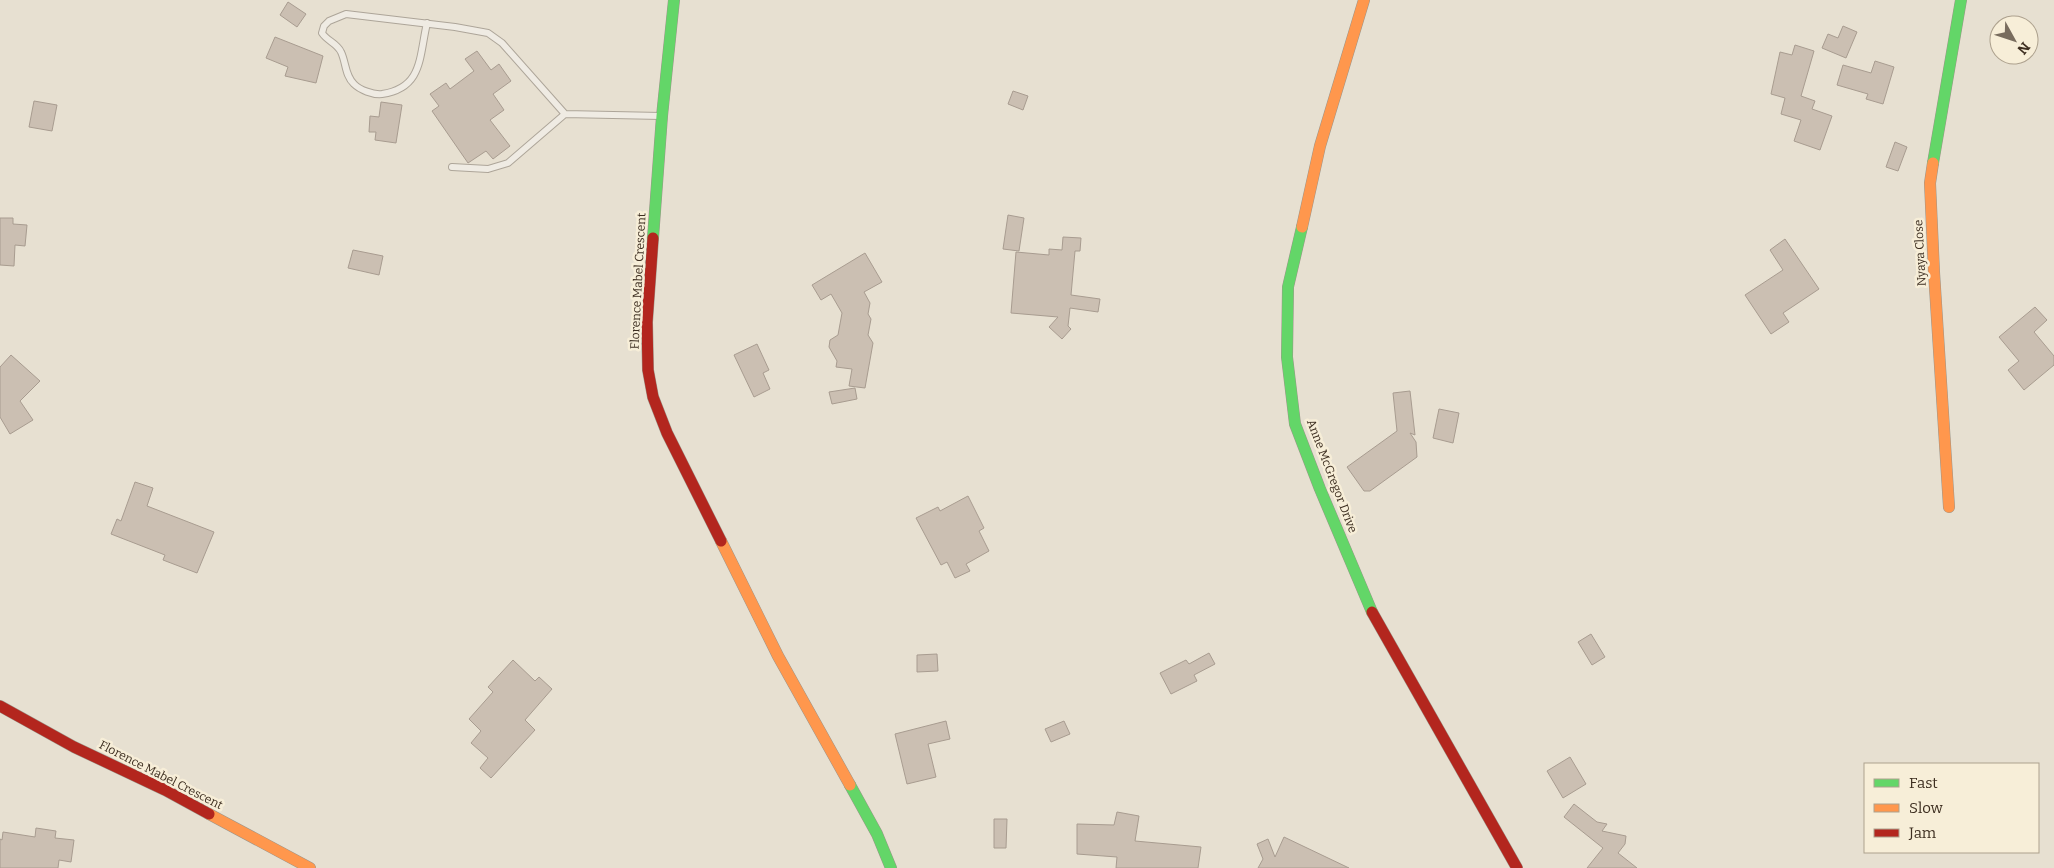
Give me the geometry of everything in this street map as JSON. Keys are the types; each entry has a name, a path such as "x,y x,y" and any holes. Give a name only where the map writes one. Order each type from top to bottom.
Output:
{"street":[{"name":"Florence Mabel Crescent","path":"674,0 662,116 647,322 648,370 653,397 667,433 778,656 877,834 891,868"},
{"name":"Anne McGregor Drive","path":"1364,0 1320,146 1288,287 1287,357 1295,424 1320,489 1373,614 1517,868"},
{"name":"Nyaya Close","path":"1949,507 1930,183 1961,0"},
{"name":"Florence Mabel Crescent","path":"0,706 74,747 165,790 310,868"}],"lane":[{"path":"427,23 414,78 397,92 378,94 354,84 348,76 341,52 336,45 322,34 324,26 329,21 346,14 427,23 488,33 497,38 565,114"},
{"path":"452,167 488,169 508,163 565,114 662,116"}],"building":[{"path":"288,2 306,14 297,27 280,15"},
{"path":"1843,26 1857,32 1846,58 1822,48 1828,34 1838,38"},
{"path":"275,37 323,56 316,83 285,76 288,67 266,58"},
{"path":"1795,45 1814,51 1801,96 1815,101 1812,109 1832,116 1820,150 1794,141 1801,120 1781,114 1785,98 1771,94 1780,52 1792,55"},
{"path":"477,51 491,70 499,64 511,81 493,94 504,110 490,120 510,146 493,159 486,151 468,163 432,111 439,106 430,94 446,83 450,89 474,71 465,59"},
{"path":"1875,61 1894,67 1883,104 1866,99 1868,94 1837,85 1843,65 1871,73"},
{"path":"1013,91 1028,96 1023,110 1008,104"},
{"path":"34,101 57,105 52,131 29,127"},
{"path":"381,102 402,105 396,143 375,140 376,132 369,132 370,116 379,117"},
{"path":"1895,142 1907,147 1898,171 1886,167"},
{"path":"1008,215 1024,218 1019,251 1003,249"},
{"path":"0,218 13,218 13,224 27,225 25,246 15,245 14,266 0,265"},
{"path":"1063,237 1081,238 1080,251 1075,251 1071,295 1100,299 1098,312 1070,308 1068,326 1071,329 1062,339 1049,327 1058,317 1011,313 1016,252 1049,255 1049,249 1062,250"},
{"path":"1785,239 1819,289 1783,313 1789,322 1771,334 1745,295 1783,270 1770,250"},
{"path":"353,250 383,256 379,275 348,268"},
{"path":"865,253 882,282 864,292 870,303 868,314 871,319 868,335 873,343 865,388 849,386 852,369 836,367 837,361 829,347 830,340 838,335 842,313 831,294 821,300 812,285"},
{"path":"2035,307 2047,320 2034,332 2054,356 2054,365 2024,390 2008,370 2019,361 1999,337"},
{"path":"757,344 769,370 763,373 770,389 754,397 734,355"},
{"path":"11,355 40,381 20,401 33,420 10,434 0,417 0,367"},
{"path":"855,388 857,399 832,404 829,392"},
{"path":"1410,391 1415,435 1410,433 1416,442 1417,457 1370,491 1364,491 1347,467 1397,431 1393,393"},
{"path":"1439,409 1459,413 1453,443 1433,438"},
{"path":"135,482 153,488 147,506 214,532 197,573 163,560 165,555 111,534 117,519 121,521"},
{"path":"968,496 984,528 979,531 989,551 966,564 970,571 955,578 947,562 941,565 916,518 938,507 940,511"},
{"path":"1591,634 1605,657 1592,665 1578,642"},
{"path":"1209,653 1215,664 1194,675 1197,681 1171,694 1160,673 1186,660 1189,664"},
{"path":"937,654 938,671 917,672 917,655"},
{"path":"513,660 535,681 539,677 552,689 525,720 535,730 491,778 480,768 488,758 471,743 481,731 469,719 493,692 488,687"},
{"path":"946,721 950,739 928,744 936,777 907,784 895,734"},
{"path":"1064,721 1070,734 1051,742 1045,729"},
{"path":"1570,757 1586,784 1563,798 1547,771"},
{"path":"1574,804 1597,822 1607,824 1602,831 1626,836 1625,844 1618,853 1637,868 1587,868 1603,848 1564,817"},
{"path":"1117,812 1139,816 1135,841 1201,847 1198,868 1116,868 1117,857 1077,854 1077,824 1114,825"},
{"path":"994,819 1007,819 1006,848 994,848"},
{"path":"36,828 56,831 55,838 74,840 71,862 59,860 58,868 0,868 0,839 2,840 3,832 35,837"},
{"path":"1284,837 1349,868 1258,868 1263,859 1257,844 1268,839 1275,857"}],"traffic: fast":[{"path":"653,238 662,116 674,0"},
{"path":"1933,163 1961,0"},
{"path":"1302,227 1288,287 1287,357 1295,424 1320,489 1372,612"},
{"path":"850,785 877,834 891,868"}],"traffic: slow":[{"path":"1302,227 1320,146 1364,0"},
{"path":"1933,163 1930,183 1934,272 1949,507"},
{"path":"721,541 778,656 850,785"},
{"path":"209,814 310,868"}],"traffic: jam":[{"path":"653,238 647,322 648,370 653,397 667,433 721,541"},
{"path":"1372,612 1517,868"},
{"path":"0,706 74,747 165,790 209,814"}]}
